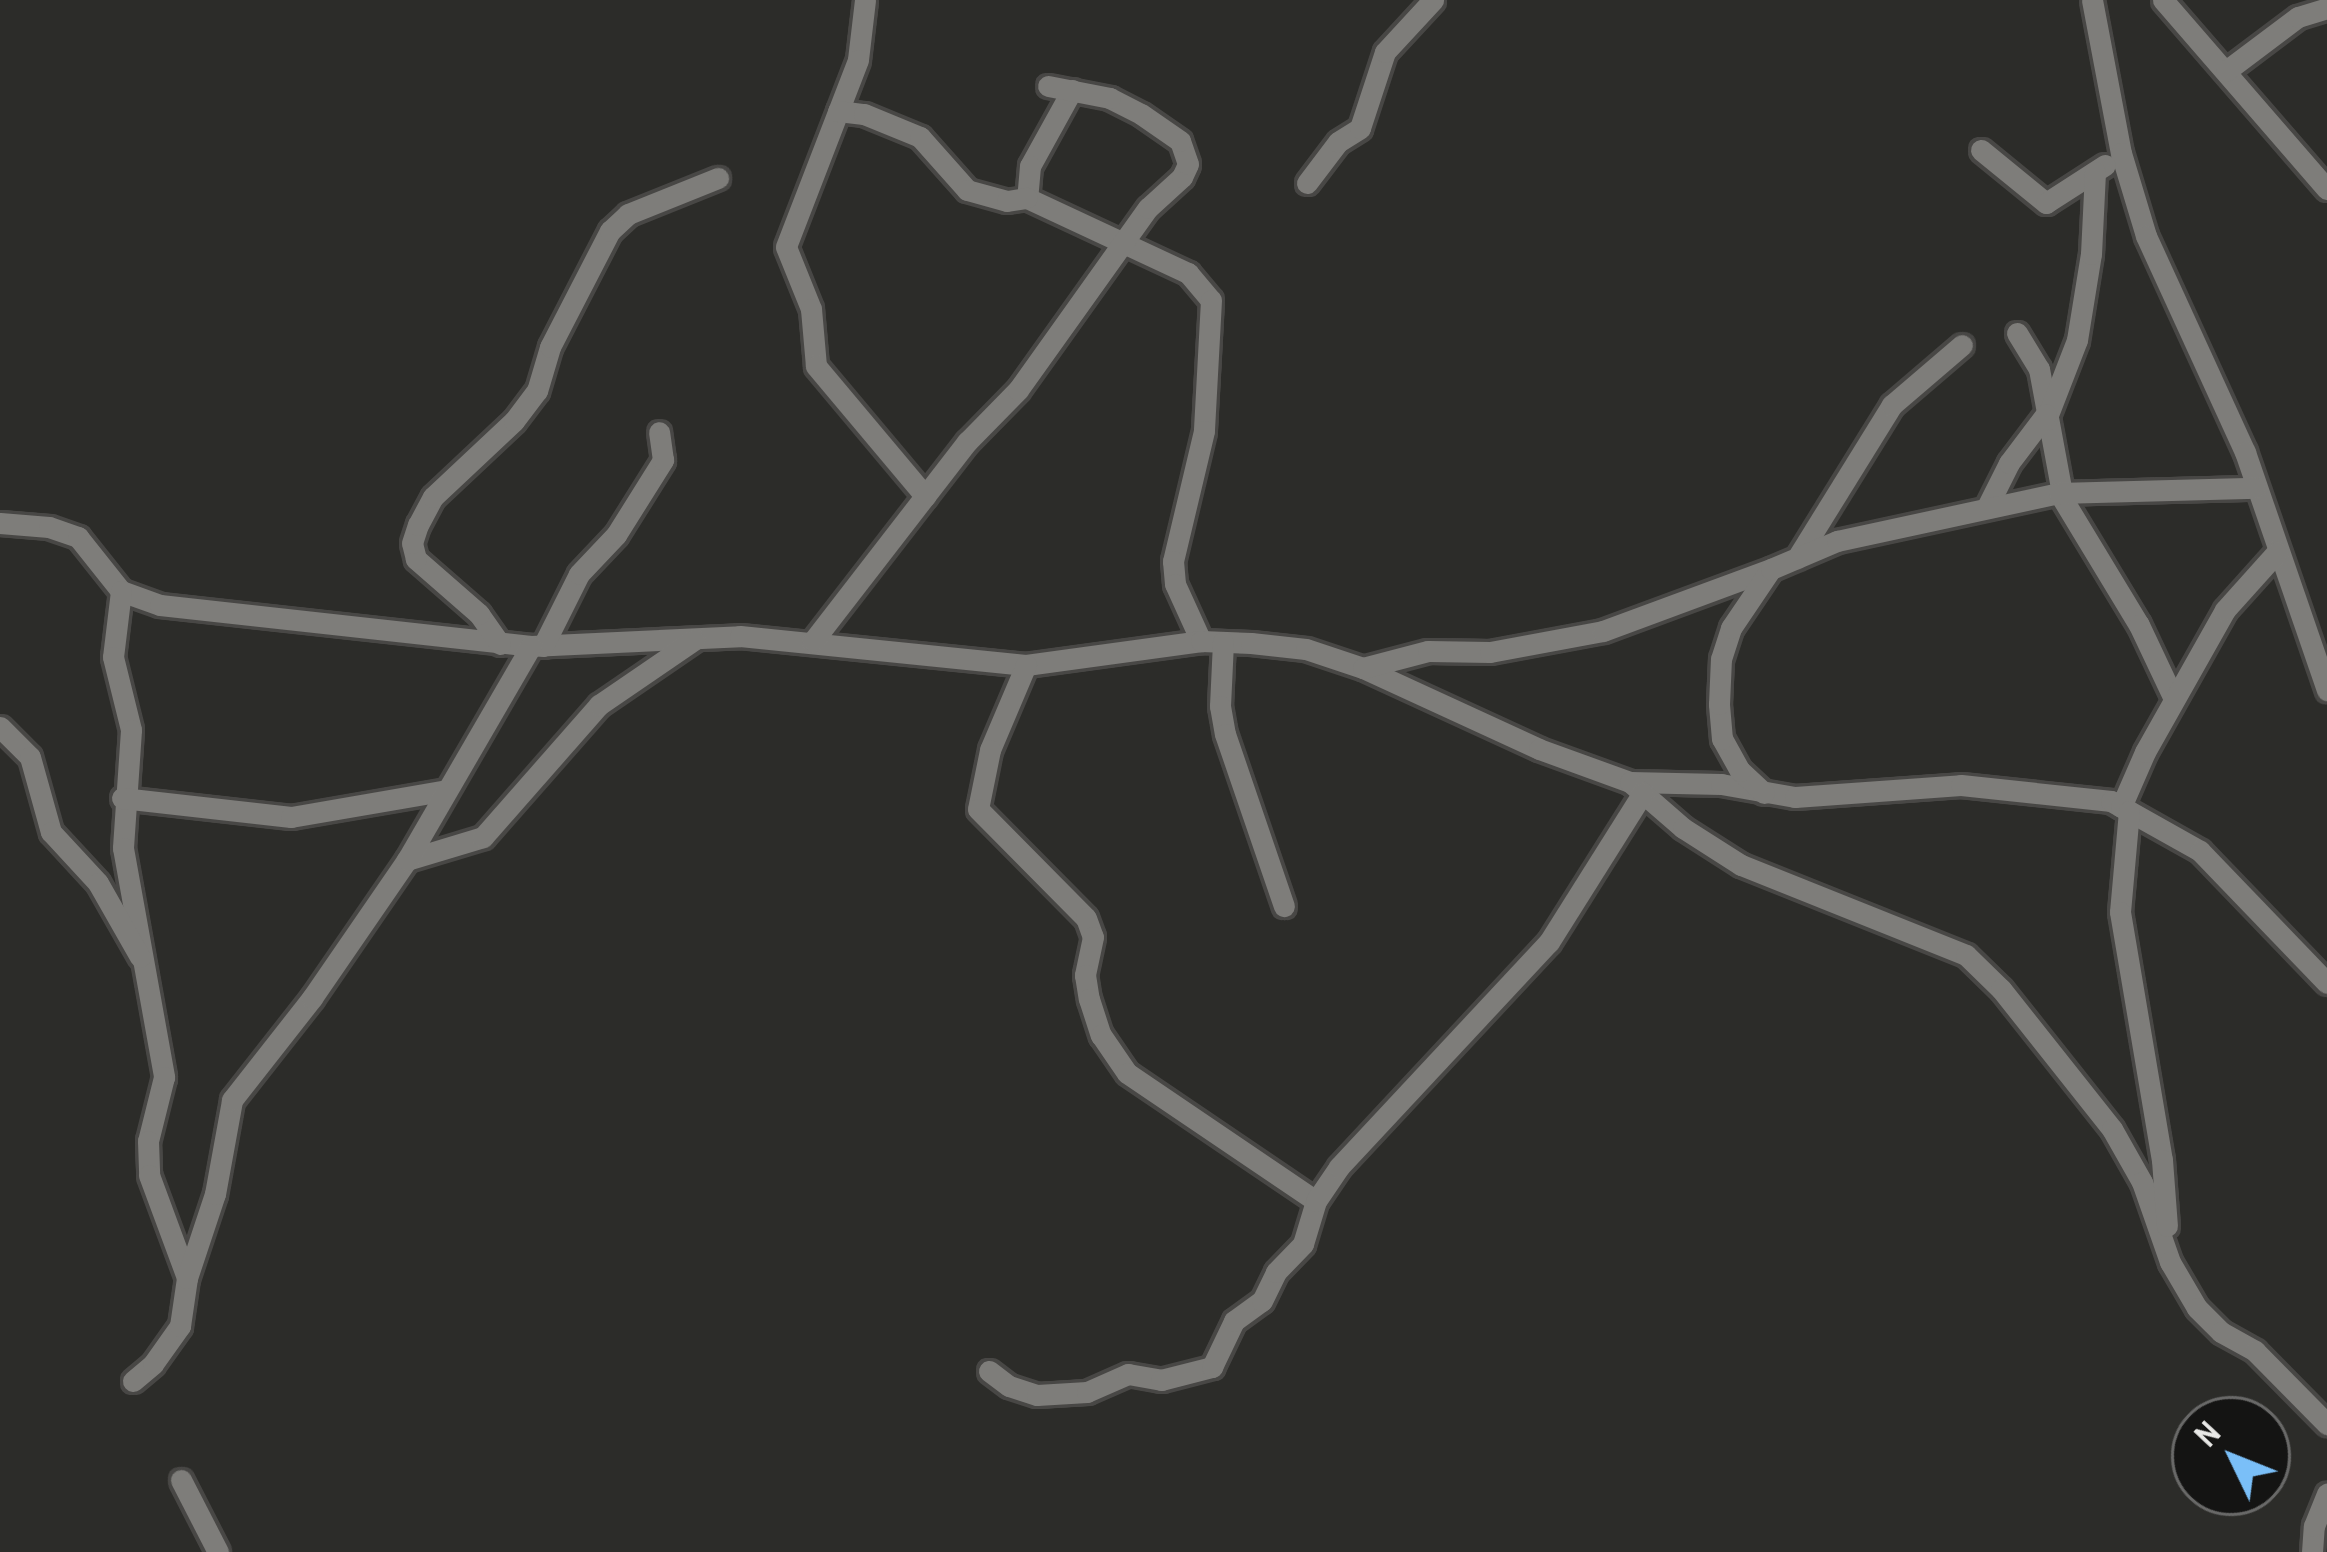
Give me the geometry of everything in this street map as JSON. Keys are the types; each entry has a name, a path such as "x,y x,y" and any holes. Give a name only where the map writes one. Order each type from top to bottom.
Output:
{"street":[{"path":"865,0 858,60 786,247 812,309 816,366 926,496"},
{"path":"1307,183 1338,142 1360,128 1385,52 1433,0"},
{"path":"2092,0 2121,154 2146,236 2246,452 2276,552 2327,690"},
{"path":"2163,0 2327,189"},
{"path":"2226,71 2299,9 2327,8"},
{"path":"813,641 926,496 1018,390 1124,241 1182,177 1186,149 1142,114 1110,98 1048,86"},
{"path":"1028,198 1030,166 1072,90"},
{"path":"838,111 864,114 920,137 967,190 1007,201 1028,198 1072,224 1124,241 1188,273 1211,300 1204,431 1173,560 1175,584 1212,642 1225,734 1284,906"},
{"path":"1981,150 2046,203 2121,154"},
{"path":"1987,507 2009,463 2046,417 2066,381 2091,254 2095,172"},
{"path":"500,644 479,614 416,559 412,543 418,524 433,496 514,421 537,391 550,347 593,254 610,231 628,214 718,178"},
{"path":"2017,333 2039,369 2061,493 2139,625 2174,699"},
{"path":"1797,558 1892,405 1962,345"},
{"path":"133,1381 153,1364 180,1326 187,1278 215,1194 232,1100 301,1014 406,860 579,574 616,535 663,460 659,431"},
{"path":"1363,668 1428,651 1507,650 1603,631 1719,592 1838,542 1987,507 2061,493 2255,488"},
{"path":"0,523 50,527 78,537 122,591 160,605 500,644 813,641 1026,664 1212,642 1306,649 1363,668 1636,787 1741,865 1966,955 2001,989 2112,1129 2142,1182 2170,1262 2203,1315 2255,1352 2327,1424"},
{"path":"2170,1262 2162,1160 2120,912 2125,809 2174,699 2225,610 2276,552"},
{"path":"1765,793 1740,771 1722,739 1719,704 1721,658 1731,628 1771,568"},
{"path":"122,591 113,657 131,730 122,798 123,848 164,1077 148,1141 149,1175 187,1278"},
{"path":"406,860 483,837 599,705 697,639"},
{"path":"1026,664 989,750 978,809 1086,918 1093,937 1085,975 1088,999 1102,1035 1127,1073 1316,1201"},
{"path":"0,727 30,757 51,832 98,883 146,966"},
{"path":"1636,787 1721,784 1765,793 1825,796 1961,785 2052,791 2125,809 2200,851 2327,982"},
{"path":"989,1370 1009,1385 1037,1395 1087,1392 1128,1374 1160,1381 1202,1374 1216,1360 1234,1321 1262,1300 1276,1272 1303,1244 1316,1201 1340,1167 1549,942 1636,787"},
{"path":"122,798 291,817 447,790"},
{"path":"181,1480 218,1552"},
{"path":"2312,1552 2314,1526 2327,1494"}]}
